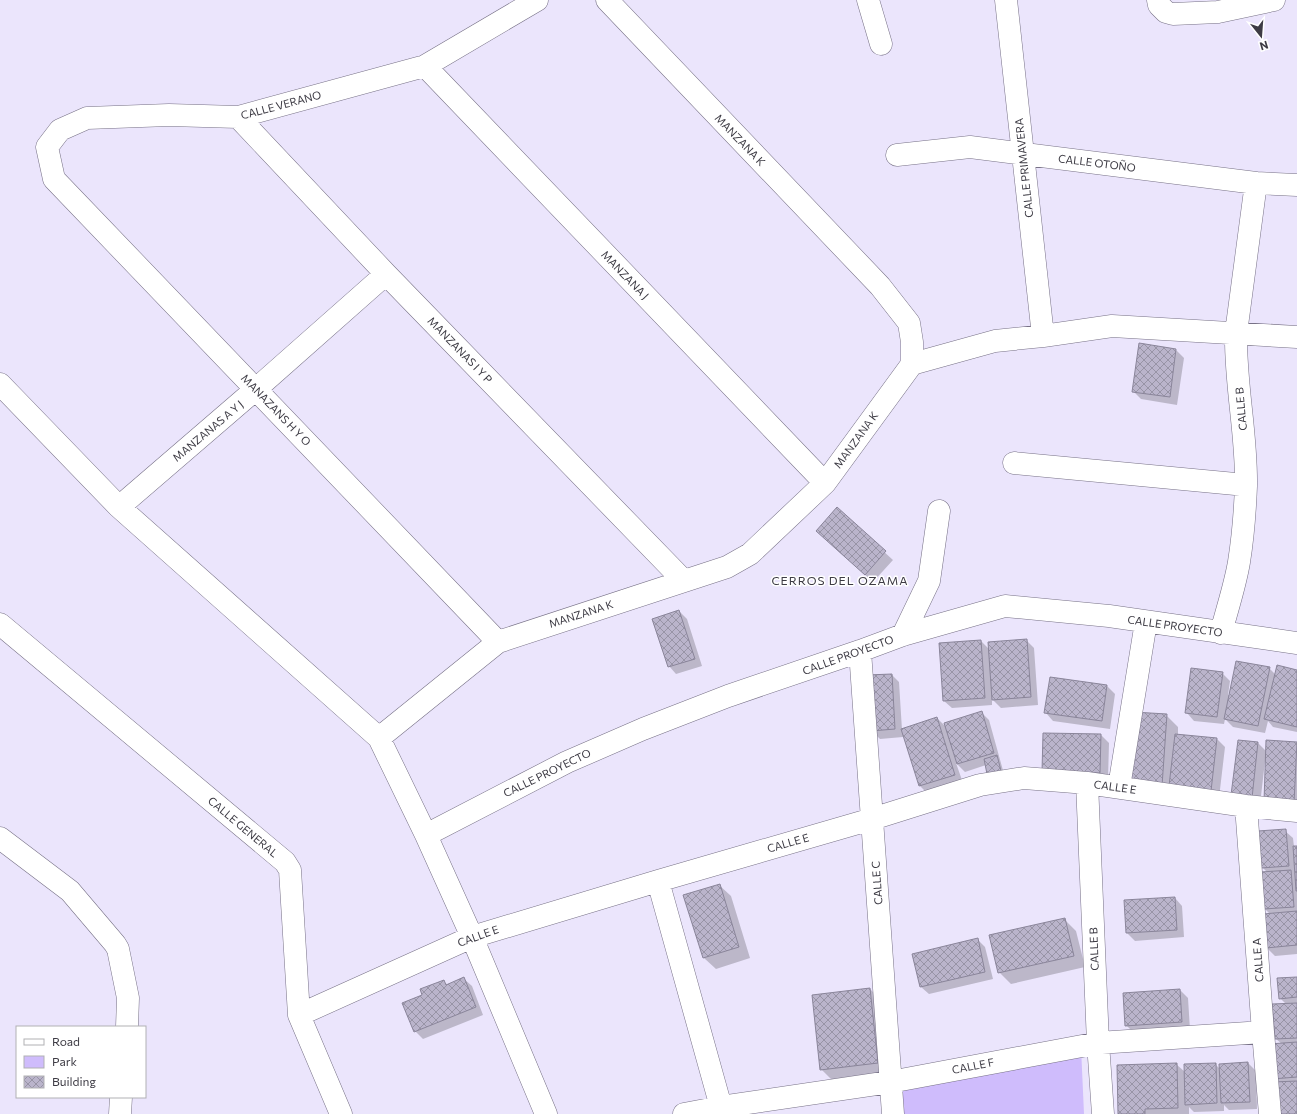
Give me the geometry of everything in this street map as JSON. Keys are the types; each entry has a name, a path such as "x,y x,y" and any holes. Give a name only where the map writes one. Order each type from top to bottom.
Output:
{"street":[{"name":"CALLE VERANO","path":"54,179 47,147 60,130 86,118 169,115 238,117 425,66 537,0"},
{"name":"MANZANA K","path":"379,738 498,642 683,580 727,567 750,554 825,483 912,364 912,342 909,323 880,286 607,0"},
{"path":"868,0 881,44"},
{"name":"CALLE PRIMAVERA","path":"1006,0 1043,336"},
{"path":"1158,0 1159,5 1166,12 1173,14 1218,12 1274,0"},
{"name":"MANZANA J","path":"425,66 825,483"},
{"name":"MANZANAS I Y P","path":"238,117 386,274 683,580"},
{"name":"CALLE OTOÑO","path":"898,155 970,147 1256,184 1297,185"},
{"name":"MANAZANS H Y O","path":"54,179 498,642"},
{"name":"CALLE B","path":"1221,633 1239,564 1242,543 1246,485 1243,422 1236,353 1236,334 1256,184"},
{"name":"MANZANAS A Y J","path":"119,507 256,390 386,274"},
{"path":"912,364 995,341 1112,326 1236,334 1297,336"},
{"path":"0,384 119,507 379,738 426,835 472,936 546,1114"},
{"path":"1014,463 1246,485"},
{"path":"903,635 929,581 939,511"},
{"name":"CALLE PROYECTO","path":"426,835 566,762 643,729 728,696 903,635 1009,606 1109,616 1297,643"},
{"path":"1119,787 1146,622"},
{"name":"CALLE GENERAL","path":"0,624 285,862 290,870 299,1014 342,1114"},
{"name":"CALLE C","path":"860,651 893,1114"},
{"name":"CALLE E","path":"299,1014 472,936 872,819 980,785 1024,778 1087,783 1246,806 1297,811"},
{"name":"CALLE B","path":"1087,783 1098,1043 1103,1114"},
{"name":"CALLE A","path":"1246,806 1270,1114"},
{"path":"0,838 70,891 115,944 118,949 128,998 127,1026"},
{"path":"658,881 721,1107"},
{"name":"CALLE F","path":"684,1114 721,1107 890,1082 1098,1043 1263,1032"},
{"path":"120,1114 121,1098"}],"green space":[{"path":"1081,1047 1084,1114 889,1114 887,1088"}],"building":[{"path":"1139,343 1176,349 1170,397 1132,392"},
{"path":"837,507 886,551 865,575 816,531"},
{"path":"679,610 695,659 668,667 652,619"},
{"path":"1027,639 1031,697 992,700 988,642"},
{"path":"981,640 985,698 943,701 939,643"},
{"path":"1236,661 1270,667 1258,726 1224,719"},
{"path":"1277,665 1297,670 1297,727 1264,719"},
{"path":"1191,668 1223,672 1217,717 1185,713"},
{"path":"892,674 895,729 871,731 867,675"},
{"path":"1050,677 1107,685 1102,721 1044,713"},
{"path":"982,711 994,753 957,764 944,723"},
{"path":"1133,712 1167,714 1162,786 1128,784"},
{"path":"937,717 955,775 919,786 901,729"},
{"path":"1043,733 1101,734 1100,773 1042,772"},
{"path":"1175,734 1217,738 1211,791 1169,786"},
{"path":"1238,740 1258,742 1252,798 1231,795"},
{"path":"1266,740 1297,742 1294,803 1264,802"},
{"path":"997,755 1001,771 987,774 984,759"},
{"path":"1286,829 1289,866 1261,868 1258,831"},
{"path":"1293,846 1297,846 1297,891 1296,891"},
{"path":"1291,870 1294,907 1264,909 1261,872"},
{"path":"720,884 739,947 703,958 683,895"},
{"path":"1175,897 1177,930 1126,933 1124,900"},
{"path":"1297,911 1297,945 1266,948 1263,914"},
{"path":"1065,918 1074,956 998,973 989,935"},
{"path":"978,938 985,972 920,987 912,954"},
{"path":"464,977 476,1007 414,1032 402,1003 422,995 420,989 444,980 446,985"},
{"path":"1297,977 1297,997 1279,999 1277,978"},
{"path":"870,988 878,1063 820,1070 812,995"},
{"path":"1180,989 1182,1022 1125,1026 1123,993"},
{"path":"1297,1003 1297,1038 1275,1039 1272,1004"},
{"path":"1297,1042 1297,1077 1272,1079 1269,1044"},
{"path":"1248,1062 1250,1102 1221,1103 1219,1064"},
{"path":"1177,1063 1178,1108 1145,1109 1145,1114 1118,1114 1117,1065"},
{"path":"1216,1063 1217,1103 1185,1105 1184,1064"},
{"path":"1297,1081 1297,1114 1276,1114 1273,1082"}],"district":[{"name":"CERROS DEL OZAMA","path":"840,581"}]}
